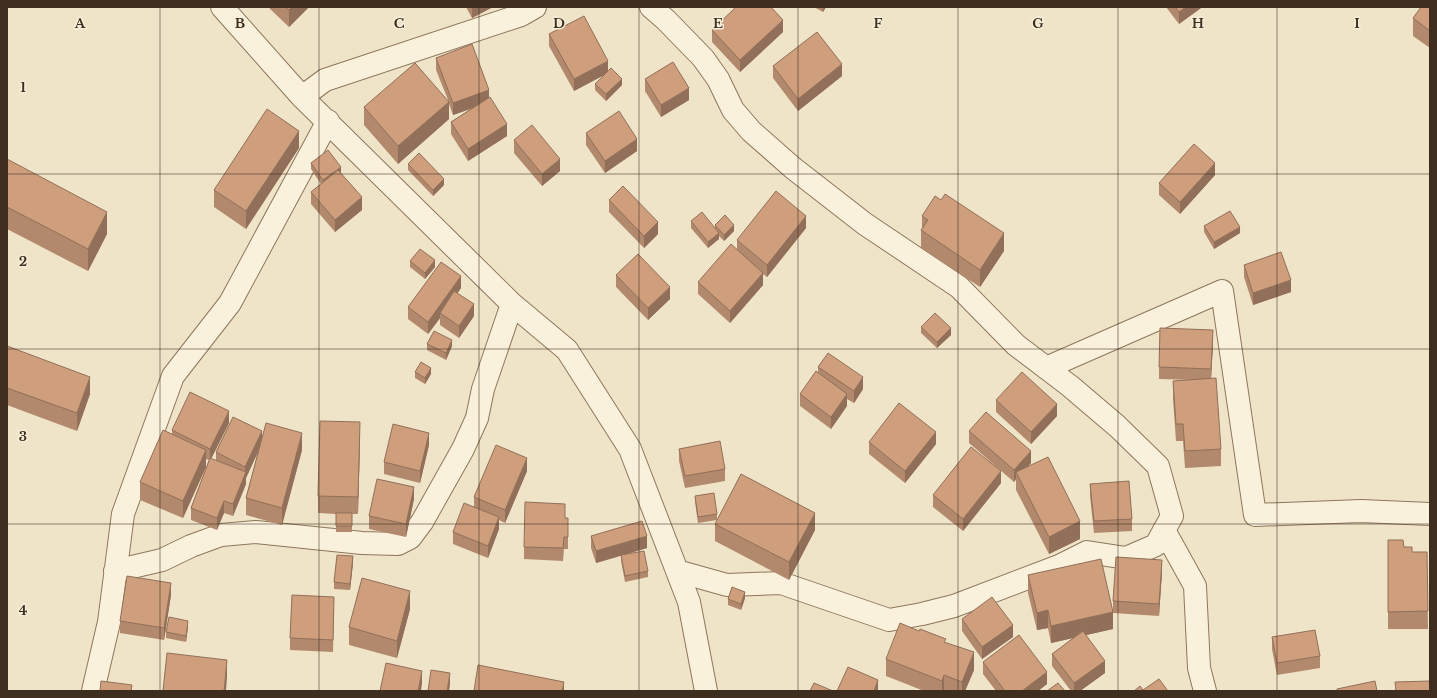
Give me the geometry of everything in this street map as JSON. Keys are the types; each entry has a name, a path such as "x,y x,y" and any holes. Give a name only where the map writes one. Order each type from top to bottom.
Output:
{"street":[{"path":"222,7 302,97 512,304 567,350 630,449 689,602 706,691"},
{"path":"302,97 325,80 521,15 535,7"},
{"path":"651,7 666,20 703,58 718,79 733,110 751,131 793,168 864,224 959,287 1016,344 1117,426 1158,466 1172,516 1156,544 1126,558 1087,552 1059,566 954,606 889,620 781,583 726,585 677,571"},
{"path":"93,691 109,622 123,514 173,376 230,303 328,121"},
{"path":"1046,368 1222,291 1255,515 1361,511 1430,514"},
{"path":"115,572 162,560 191,546 221,535 256,532 370,543 398,544 410,538 422,522 463,449 477,418 483,389 512,304"},
{"path":"1164,530 1195,586 1199,668 1205,691"}],"building":[{"path":"736,7 771,7 783,20 740,60 712,30"},
{"path":"1175,7 1186,7 1179,12"},
{"path":"1421,7 1430,7 1430,31 1413,18"},
{"path":"584,16 608,61 574,79 549,34"},
{"path":"817,32 842,64 798,99 773,66"},
{"path":"472,44 489,90 453,103 436,58"},
{"path":"673,62 689,88 661,105 645,79"},
{"path":"415,63 449,102 398,146 364,107"},
{"path":"611,68 622,79 606,94 595,84"},
{"path":"490,97 507,124 468,149 451,122"},
{"path":"267,109 299,131 246,211 214,190"},
{"path":"619,111 637,139 605,161 586,133"},
{"path":"532,125 560,159 542,174 514,140"},
{"path":"1194,144 1215,163 1180,202 1159,183"},
{"path":"328,150 341,167 323,180 311,163"},
{"path":"419,153 444,179 433,190 408,164"},
{"path":"7,159 107,212 88,249 7,207"},
{"path":"338,170 362,197 335,220 311,192"},
{"path":"623,186 658,222 644,236 609,200"},
{"path":"776,191 806,216 767,265 737,240"},
{"path":"945,194 1004,233 980,270 921,230 928,220 922,216 935,196 941,200"},
{"path":"1230,211 1240,227 1214,242 1204,226"},
{"path":"702,212 719,233 708,242 691,221"},
{"path":"725,215 734,225 724,235 715,225"},
{"path":"731,244 763,273 730,311 698,282"},
{"path":"420,249 435,260 425,273 410,261"},
{"path":"1281,252 1291,280 1253,293 1244,265"},
{"path":"638,254 670,287 648,308 616,275"},
{"path":"441,262 461,276 428,322 408,307"},
{"path":"454,291 474,304 459,326 440,313"},
{"path":"935,313 951,328 937,342 921,327"},
{"path":"1160,328 1213,330 1211,369 1159,367"},
{"path":"434,331 452,340 446,353 427,344"},
{"path":"7,346 90,377 77,413 7,388"},
{"path":"828,353 863,377 854,391 818,367"},
{"path":"421,362 431,368 425,378 415,372"},
{"path":"816,371 847,394 831,417 800,394"},
{"path":"1022,372 1057,404 1031,432 996,400"},
{"path":"1216,378 1221,449 1185,451 1183,424 1176,424 1173,381"},
{"path":"190,392 229,411 210,449 172,430"},
{"path":"899,403 936,432 905,471 869,442"},
{"path":"986,412 1031,451 1014,470 969,431"},
{"path":"233,417 262,431 245,467 216,452"},
{"path":"320,421 360,422 358,497 318,496"},
{"path":"266,423 302,433 282,508 246,498"},
{"path":"393,424 429,433 420,471 384,462"},
{"path":"163,430 206,450 183,501 140,482"},
{"path":"720,441 725,469 685,476 679,449"},
{"path":"496,445 527,458 505,510 474,497"},
{"path":"971,447 1001,471 963,519 933,495"},
{"path":"1048,457 1080,521 1049,537 1016,472"},
{"path":"210,458 246,472 233,504 224,501 217,518 191,508"},
{"path":"741,474 815,513 789,562 715,524"},
{"path":"377,479 414,487 406,524 369,516"},
{"path":"1129,481 1132,519 1094,521 1090,484"},
{"path":"714,493 717,514 698,517 695,496"},
{"path":"525,502 565,504 565,518 568,518 568,537 564,537 563,548 524,547"},
{"path":"464,503 499,517 488,546 453,532"},
{"path":"336,513 352,513 352,526 336,526"},
{"path":"642,521 647,536 596,551 591,536"},
{"path":"1388,540 1403,540 1404,547 1412,547 1412,552 1427,552 1428,611 1388,612"},
{"path":"644,551 648,571 625,576 621,555"},
{"path":"337,555 353,556 350,584 334,582"},
{"path":"1116,557 1162,560 1159,604 1113,601"},
{"path":"1101,559 1113,612 1051,626 1048,610 1037,613 1028,575"},
{"path":"127,576 171,583 164,628 120,621"},
{"path":"362,578 410,591 397,641 349,627"},
{"path":"732,587 745,592 741,604 728,599"},
{"path":"292,595 334,597 333,640 290,638"},
{"path":"992,597 1013,625 982,647 962,619"},
{"path":"169,617 188,621 186,636 166,632"},
{"path":"900,623 919,631 920,629 946,639 944,642 974,652 962,682 944,675 942,681 886,659"},
{"path":"1315,630 1320,656 1277,663 1272,637"},
{"path":"1083,631 1105,661 1074,683 1052,654"},
{"path":"1019,635 1047,672 1022,691 1005,691 983,662"},
{"path":"167,653 227,660 224,691 163,691"},
{"path":"386,663 422,671 418,691 380,691"},
{"path":"478,665 564,682 562,691 474,691"},
{"path":"848,667 878,680 874,691 837,691"},
{"path":"431,670 450,673 447,691 428,691"},
{"path":"1159,679 1168,691 1134,691 1140,686 1143,690"},
{"path":"101,681 132,685 131,691 100,691"},
{"path":"1375,681 1377,691 1337,691 1337,689"},
{"path":"1430,681 1430,691 1396,691 1395,682"},
{"path":"814,683 833,691 810,691"},
{"path":"1058,683 1065,691 1047,691"}]}
